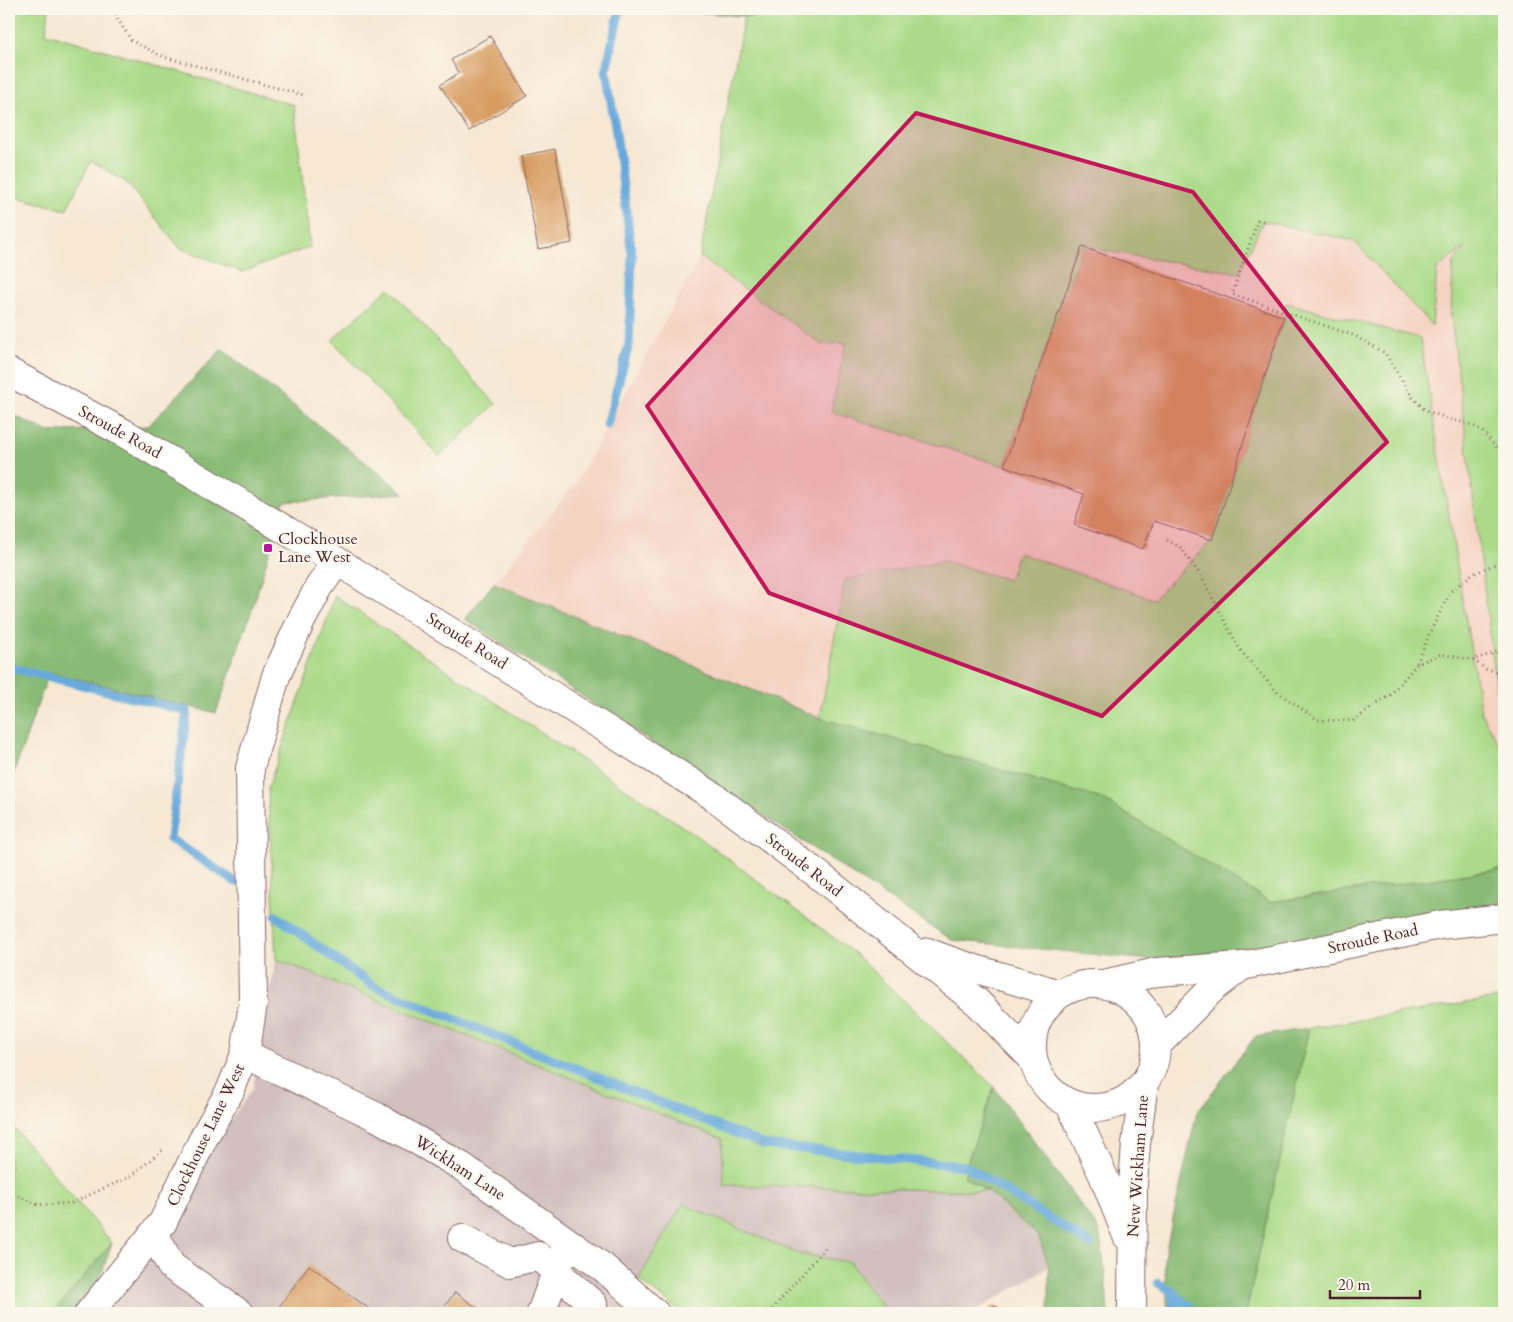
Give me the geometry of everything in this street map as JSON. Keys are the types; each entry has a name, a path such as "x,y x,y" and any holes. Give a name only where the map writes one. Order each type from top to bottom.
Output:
{"street":[{"name":"Stroude Road","path":"9,372 124,433 337,561 714,796 904,942 977,1002 1032,1058"},
{"name":"Clockhouse Lane West","path":"89,1313 163,1222 230,1091 245,1054 253,1004 250,768 276,676 315,596 337,561"},
{"name":"Stroude Road","path":"1104,984 1158,972 1242,966 1440,925 1504,918"},
{"name":"Stroude Road","path":"904,942 954,964 1030,984 1058,994"},
{"name":"Stroude Road","path":"1157,1045 1211,990 1242,966"},
{"path":"1088,983 1104,984 1121,989 1136,999 1147,1012 1154,1028 1157,1045 1154,1065 1144,1083 1135,1093 1111,1106 1083,1108 1070,1104 1052,1093 1048,1088 1040,1077 1032,1058 1032,1039 1036,1021 1046,1005 1058,994 1088,983"},
{"name":"Wickham Lane","path":"245,1054 377,1117 462,1166 604,1268 655,1313"},
{"name":"New Wickham Lane","path":"1132,1313 1134,1168 1144,1083"},
{"name":"New Wickham Lane","path":"1070,1104 1103,1175 1132,1249"},
{"path":"154,1233 171,1266 238,1313"},
{"path":"462,1238 510,1263 538,1256 593,1304 593,1313"},
{"path":"541,1313 568,1243"}],"path":[{"path":"116,9 116,17 132,41 164,57 303,95"},
{"path":"1263,221 1258,220 1232,294 1355,336 1384,353 1413,398 1425,410 1472,425 1481,430 1504,456"},
{"path":"1168,540 1180,546 1201,576 1240,650 1276,691 1318,720 1353,722 1390,696 1417,664 1429,634 1451,591 1472,575 1504,560"},
{"path":"1473,660 1499,650 1504,646"},
{"path":"1417,664 1441,654 1473,660 1486,669 1504,673"},
{"path":"9,1192 38,1206 72,1203 130,1176 165,1148"},
{"path":"769,1313 825,1248"}],"highlighted area":[{"path":"916,113 1193,192 1387,442 1102,716 769,593 647,406"}],"shaded area":[{"path":"744,16 1504,200 1504,907 952,940 465,619 576,483 700,257"},
{"path":"276,959 722,1139 724,1185 987,1191 1039,1237 1049,1267 972,1313 887,1313 849,1262 799,1254 684,1204 638,1280 611,1296 631,1313 96,1313 253,1088"}],"green space":[{"path":"9,9 49,9 46,33 294,105 310,247 242,272 180,248 126,182 91,161 66,210 9,195"},
{"path":"662,9 753,9 752,17"},
{"path":"753,9 1504,9 1504,749 1451,316 1453,264 1466,246 1437,269 1432,326 1354,241 1263,221 1239,273 1082,247 1004,466 831,412 846,343 821,344 700,257 744,16 752,17"},
{"path":"389,288 496,404 439,456 332,340"},
{"path":"1286,303 1420,338 1481,713 1504,753 1504,869 1270,902 1102,799 820,718 845,580 944,561 1009,580 1018,553 1153,599 1212,540 1284,317"},
{"path":"222,349 404,493 284,502 253,607 216,713 49,672 9,787 9,413 48,432 148,426"},
{"path":"494,583 820,718 1102,799 1270,902 1504,869 1504,907 1159,961 952,940 465,619"},
{"path":"335,596 700,838 854,953 994,1087 966,1166 965,1177 987,1191 724,1185 722,1139 276,959 268,788"},
{"path":"1504,997 1504,1313 1246,1313 1309,1028"},
{"path":"1309,1028 1246,1313 1168,1313 1164,1258 1197,1112 1255,1037"},
{"path":"994,1087 1099,1230 1105,1271 1108,1313 1049,1313 1049,1267 1039,1237 987,1191 965,1177 966,1166"},
{"path":"9,1122 112,1243 53,1313 9,1313"},
{"path":"683,1204 799,1254 849,1262 887,1313 683,1313 638,1280"},
{"path":"112,1243 88,1313 53,1313"}],"building":[{"path":"490,36 527,96 469,131 440,85 459,73 451,60"},
{"path":"555,149 572,243 538,249 521,156"},
{"path":"1082,247 1284,317 1212,540 1154,521 1143,549 1074,525 1084,494 1004,466"},
{"path":"309,1265 372,1311 370,1313 279,1313 276,1311"},
{"path":"455,1292 484,1313 440,1313"},
{"path":"996,1305 1002,1313 982,1313"}],"waterway":[{"path":"607,425 629,344 632,255 606,70 620,9"},
{"path":"9,667 187,711 170,839 236,882"},
{"path":"276,916 373,986 765,1145 966,1166 1090,1244"},
{"path":"1158,1283 1173,1292 1196,1313"},
{"path":"1173,1292 1175,1313"}],"place":[{"name":"Clockhouse Lane West","path":"268,548"}]}
